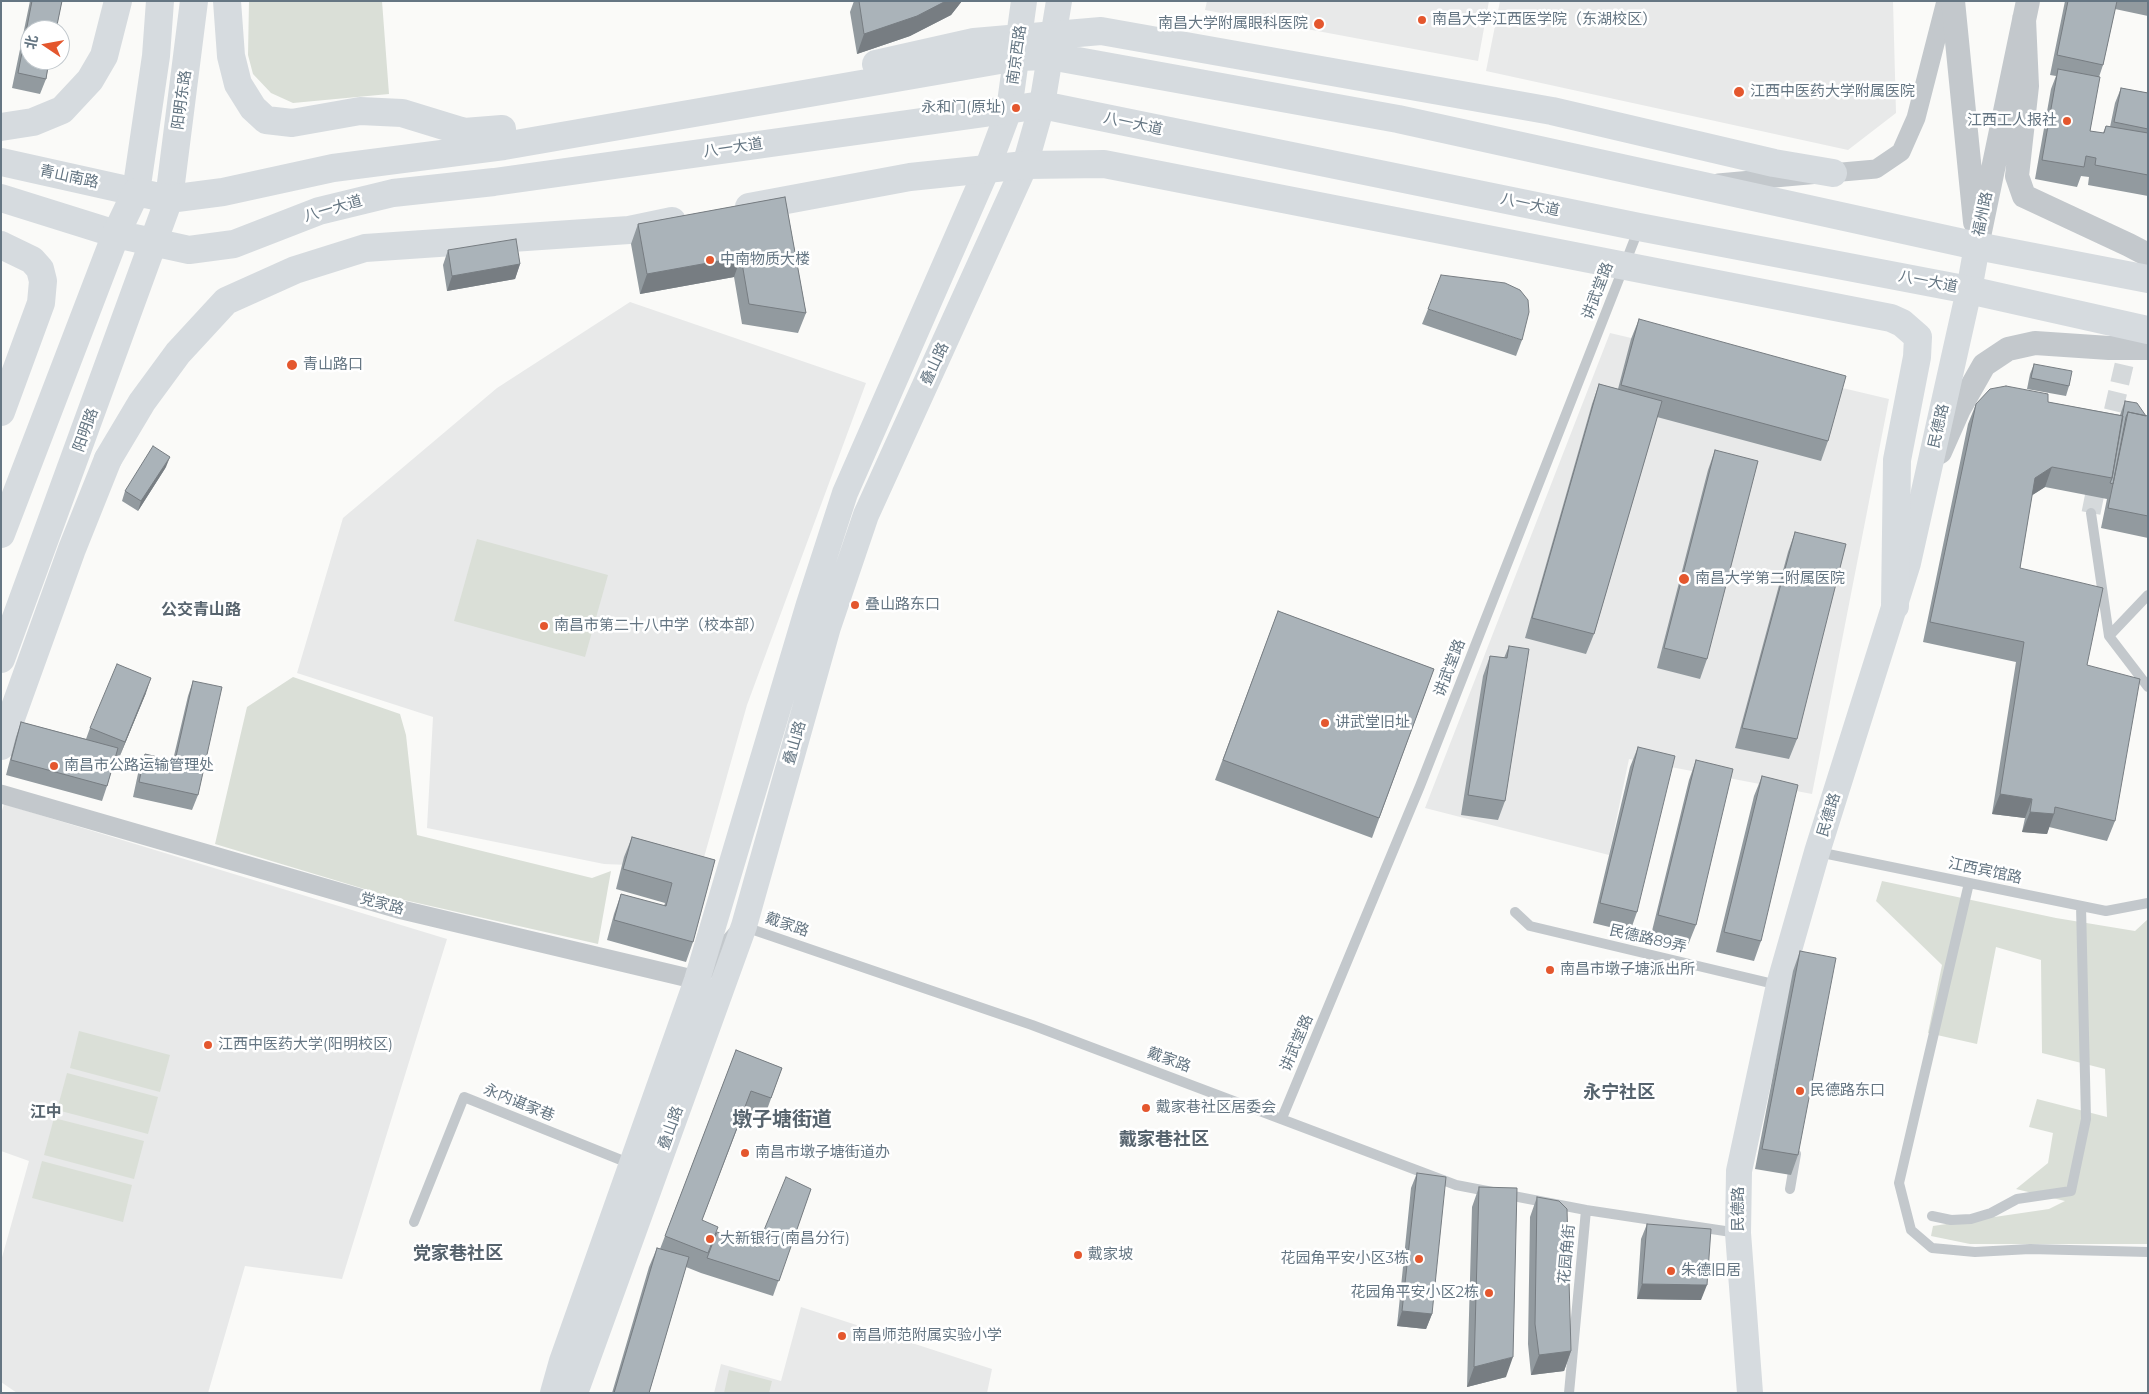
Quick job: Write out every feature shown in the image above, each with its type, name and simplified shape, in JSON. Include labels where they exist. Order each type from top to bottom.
[{"type":"main road","points":[[1,127],[33,122],[62,110],[90,80],[104,56],[118,1]]},
{"type":"main road","points":[[1,534],[116,234],[136,192],[156,56],[160,1]]},
{"type":"main road","name":"阳明东路","points":[[169,199],[194,1]]},
{"type":"main road","points":[[227,1],[231,56],[238,84],[253,108],[266,120],[292,122],[360,111],[402,113],[464,132],[534,127],[682,107],[974,42],[1018,48]]},
{"type":"main road","name":"南京西路","points":[[1009,110],[1024,1]]},
{"type":"main road","points":[[1042,105],[1059,1]]},
{"type":"main road","points":[[136,192],[169,199],[223,192],[334,168],[504,146],[1018,48],[1052,45],[1101,31],[1552,111],[1774,163],[1833,173]]},
{"type":"main road","points":[[1052,45],[1977,246],[2148,279]]},
{"type":"main road","name":"八一大道","points":[[116,234],[189,250],[234,244],[319,212],[393,193],[494,182],[1042,105],[1639,227],[1969,290],[2148,330]]},
{"type":"main road","name":"叠山路","points":[[575,1393],[744,926],[828,627],[866,515],[1025,165],[1042,105]]},
{"type":"main road","name":"叠山路","points":[[553,1393],[562,1360],[697,980],[809,604],[845,492],[987,169],[1009,110]]},
{"type":"main road","name":"青山南路","points":[[1,162],[136,192]]},
{"type":"main road","points":[[726,212],[910,177],[1025,165],[1104,164],[1891,318],[1902,323],[1918,337],[1917,357],[1897,460],[1895,606]]},
{"type":"main road","points":[[1,198],[116,234]]},
{"type":"main road","name":"阳明路","points":[[1,660],[169,199]]},
{"type":"main road","points":[[1,746],[72,549],[108,459],[142,402],[178,353],[226,302],[295,270],[365,248],[629,230],[697,217]]},
{"type":"main road","points":[[1,245],[32,260],[40,269],[43,281],[41,303],[1,412]]},
{"type":"main road","name":"民德路","points":[[1750,1393],[1738,1233],[1739,1171],[1779,985],[1793,952],[1817,852],[1908,563],[1969,290],[1977,246]]},
{"type":"street","points":[[1695,185],[1876,169],[1901,152],[1916,118],[1946,1]]},
{"type":"street","name":"福州路","points":[[1953,1],[1977,246]]},
{"type":"street","points":[[2026,10],[2027,86],[2017,176],[2024,196],[2148,255]]},
{"type":"street","name":"福州路","points":[[1977,246],[2026,10]]},
{"type":"street","points":[[1925,488],[1959,409],[1984,365],[2008,349],[2034,343],[2109,348],[2148,348]]},
{"type":"street","name":"党家路","points":[[1,794],[398,909],[697,980]]},
{"type":"street","points":[[697,980],[744,926]]},
{"type":"lane","name":"讲武堂路","points":[[1282,1118],[1420,786],[1639,227]]},
{"type":"lane","points":[[2091,513],[2109,636],[2148,687]]},
{"type":"lane","points":[[2109,636],[2148,595]]},
{"type":"lane","name":"江西宾馆路","points":[[1817,852],[2106,911],[2148,903]]},
{"type":"lane","points":[[1969,883],[1899,1183],[1911,1230],[1932,1248],[1975,1252],[2030,1249],[2148,1252]]},
{"type":"lane","points":[[1932,1216],[1951,1220],[1971,1219],[1991,1213],[2016,1200],[2071,1191],[2086,1119],[2081,906]]},
{"type":"lane","name":"民德路89弄","points":[[1515,912],[1530,926],[1779,985]]},
{"type":"lane","name":"戴家路","points":[[744,926],[1032,1025],[1456,1185],[1586,1210]]},
{"type":"lane","name":"永内谌家巷","points":[[414,1222],[464,1097],[632,1165]]},
{"type":"lane","points":[[1790,1189],[1799,1141]]},
{"type":"lane","name":"花园角街","points":[[1569,1393],[1586,1210],[1738,1233]]},
{"type":"shaded area","points":[[249,1],[382,1],[389,94],[293,103],[271,93],[253,74],[248,55]]},
{"type":"shaded area","name":"南昌大学江西医学院（东湖校区）","points":[[1207,1],[1489,1],[1478,61],[1205,10]]},
{"type":"shaded area","name":"江西中医药大学附属医院","points":[[1500,1],[1893,1],[1896,113],[1848,150],[1486,71]]},
{"type":"shaded area","name":"南昌市第二十八中学（校本部）","points":[[630,302],[866,383],[747,705],[701,868],[604,864],[427,828],[433,717],[297,673],[343,518],[497,388]]},
{"type":"shaded area","name":"南昌大学第二附属医院","points":[[1610,333],[1889,399],[1812,794],[1629,759],[1609,855],[1425,808]]},
{"type":"shaded area","points":[[477,539],[608,575],[585,657],[454,621]]},
{"type":"shaded area","points":[[293,677],[400,714],[406,735],[417,835],[592,878],[611,871],[598,944],[391,897],[215,844],[247,707]]},
{"type":"shaded area","name":"江西中医药大学(阳明校区)","points":[[4,804],[447,939],[342,1279],[245,1266],[208,1393],[17,1393],[1,1382],[1,1261],[29,1161],[1,1151],[1,814]]},
{"type":"shaded area","points":[[1882,881],[2056,918],[2135,931],[2148,919],[2148,1244],[1970,1244],[1931,1236],[1933,1226],[2049,1209],[2065,1201],[2016,1189],[2048,1163],[2053,1133],[2029,1127],[2037,1099],[2107,1117],[2105,1069],[2042,1053],[2041,960],[1996,947],[1977,1044],[1928,1033],[1942,965],[1876,901]]},
{"type":"shaded area","points":[[79,1031],[170,1055],[160,1092],[70,1068]]},
{"type":"shaded area","points":[[67,1073],[158,1097],[148,1134],[57,1110]]},
{"type":"shaded area","points":[[54,1118],[144,1141],[134,1179],[44,1155]]},
{"type":"shaded area","points":[[42,1161],[132,1185],[123,1222],[32,1198]]},
{"type":"shaded area","name":"南昌师范附属实验小学","points":[[801,1307],[992,1369],[987,1393],[714,1393],[721,1364],[781,1381]]},
{"type":"shaded area","points":[[729,1370],[772,1381],[769,1393],[724,1393]]},
{"type":"building","points":[[32,1],[62,1],[58,20],[28,20]]},
{"type":"building","points":[[859,1],[946,1],[917,16],[864,34]]},
{"type":"building","points":[[2068,1],[2117,1],[2103,65],[2057,55]]},
{"type":"building","points":[[20,63],[20,70],[47,70],[46,79],[18,73]]},
{"type":"building","name":"江西工人报社","points":[[2058,69],[2100,77],[2090,131],[2104,133],[2106,126],[2148,133],[2148,175],[2095,165],[2096,158],[2086,156],[2084,167],[2042,160]]},
{"type":"building","points":[[2121,88],[2148,93],[2148,129],[2114,122]]},
{"type":"building","name":"中南物质大楼","points":[[785,197],[806,313],[749,304],[741,257],[647,274],[638,224]]},
{"type":"building","points":[[516,239],[520,264],[452,276],[448,250]]},
{"type":"building","points":[[1441,275],[1505,283],[1520,290],[1528,300],[1529,312],[1522,340],[1428,309]]},
{"type":"building","points":[[1639,319],[1846,376],[1828,441],[1621,385]]},
{"type":"building","points":[[2034,364],[2072,371],[2069,386],[2031,378]]},
{"type":"building","points":[[1599,384],[1662,401],[1594,634],[1532,618]]},
{"type":"building","points":[[2006,386],[2048,394],[2048,402],[2123,416],[2112,478],[2052,467],[2035,478],[2020,568],[2103,588],[2087,665],[2140,679],[2115,821],[2055,807],[2054,814],[2030,812],[2032,799],[2000,794],[2024,642],[1930,622],[1976,404],[1990,389]]},
{"type":"building","points":[[2125,401],[2137,403],[2146,416],[2128,412],[2113,484],[2110,483]]},
{"type":"building","points":[[2128,412],[2148,416],[2148,516],[2108,508]]},
{"type":"building","points":[[153,446],[170,457],[141,501],[125,491]]},
{"type":"building","points":[[1715,450],[1758,461],[1707,659],[1664,648]]},
{"type":"building","points":[[1795,532],[1846,544],[1797,739],[1742,728]]},
{"type":"building","name":"讲武堂旧址","points":[[1278,611],[1434,669],[1379,818],[1223,760]]},
{"type":"building","points":[[1509,646],[1529,649],[1505,801],[1468,795],[1490,656],[1507,658]]},
{"type":"building","points":[[117,664],[151,678],[125,742],[90,728]]},
{"type":"building","points":[[193,681],[222,687],[198,795],[139,782],[145,754],[175,761]]},
{"type":"building","points":[[21,722],[118,748],[107,786],[11,760]]},
{"type":"building","points":[[1638,747],[1675,756],[1637,912],[1600,903]]},
{"type":"building","points":[[1696,760],[1733,769],[1696,925],[1658,915]]},
{"type":"building","points":[[1762,776],[1798,785],[1761,941],[1724,932]]},
{"type":"building","points":[[632,837],[715,860],[693,942],[614,920],[621,894],[666,906],[672,883],[623,869]]},
{"type":"building","points":[[1800,951],[1836,958],[1798,1155],[1762,1149]]},
{"type":"building","points":[[736,1050],[782,1068],[771,1098],[751,1091],[702,1220],[718,1227],[708,1253],[665,1236]]},
{"type":"building","name":"花园角平安小区3栋","points":[[1417,1173],[1446,1177],[1432,1314],[1402,1311]]},
{"type":"building","points":[[786,1177],[811,1189],[779,1281],[707,1258],[717,1232],[757,1247]]},
{"type":"building","name":"花园角平安小区2栋","points":[[1479,1187],[1517,1188],[1513,1357],[1474,1367]]},
{"type":"building","points":[[1537,1197],[1559,1201],[1567,1209],[1571,1351],[1539,1355],[1535,1324]]},
{"type":"building","name":"朱德旧居","points":[[1647,1224],[1711,1229],[1707,1285],[1642,1284]]},
{"type":"building","points":[[657,1248],[689,1257],[649,1393],[614,1393]]},
{"type":"tunnel","points":[[2107,438],[2128,348]]},
{"type":"tunnel","points":[[2091,513],[2099,473]]},
{"type":"place","name":"南昌大学江西医学院（东湖校区）","points":[[1422,20]]},
{"type":"place","name":"南昌大学附属眼科医院","points":[[1319,24]]},
{"type":"place","name":"江西中医药大学附属医院","points":[[1739,92]]},
{"type":"place","name":"永和门(原址)","points":[[1016,108]]},
{"type":"place","name":"江西工人报社","points":[[2067,121]]},
{"type":"place","name":"中南物质大楼","points":[[710,260]]},
{"type":"place","name":"青山路口","points":[[292,365]]},
{"type":"place","name":"南昌大学第二附属医院","points":[[1684,579]]},
{"type":"place","name":"叠山路东口","points":[[855,605]]},
{"type":"place","name":"南昌市第二十八中学（校本部）","points":[[544,626]]},
{"type":"place","name":"讲武堂旧址","points":[[1325,723]]},
{"type":"place","name":"南昌市公路运输管理处","points":[[54,766]]},
{"type":"place","name":"南昌市墩子塘派出所","points":[[1550,970]]},
{"type":"place","name":"江西中医药大学(阳明校区)","points":[[208,1045]]},
{"type":"place","name":"民德路东口","points":[[1800,1091]]},
{"type":"place","name":"戴家巷社区居委会","points":[[1146,1108]]},
{"type":"place","name":"南昌市墩子塘街道办","points":[[745,1153]]},
{"type":"place","name":"大新银行(南昌分行)","points":[[710,1239]]},
{"type":"place","name":"戴家坡","points":[[1078,1255]]},
{"type":"place","name":"花园角平安小区3栋","points":[[1419,1259]]},
{"type":"place","name":"朱德旧居","points":[[1671,1271]]},
{"type":"place","name":"花园角平安小区2栋","points":[[1489,1293]]},
{"type":"place","name":"南昌师范附属实验小学","points":[[842,1336]]},
{"type":"district","name":"公交青山路","points":[[201,610]]},
{"type":"district","name":"永宁社区","points":[[1619,1093]]},
{"type":"district","name":"江中","points":[[46,1112]]},
{"type":"district","name":"墩子塘街道","points":[[782,1120]]},
{"type":"district","name":"戴家巷社区","points":[[1164,1140]]},
{"type":"district","name":"党家巷社区","points":[[458,1254]]}]
